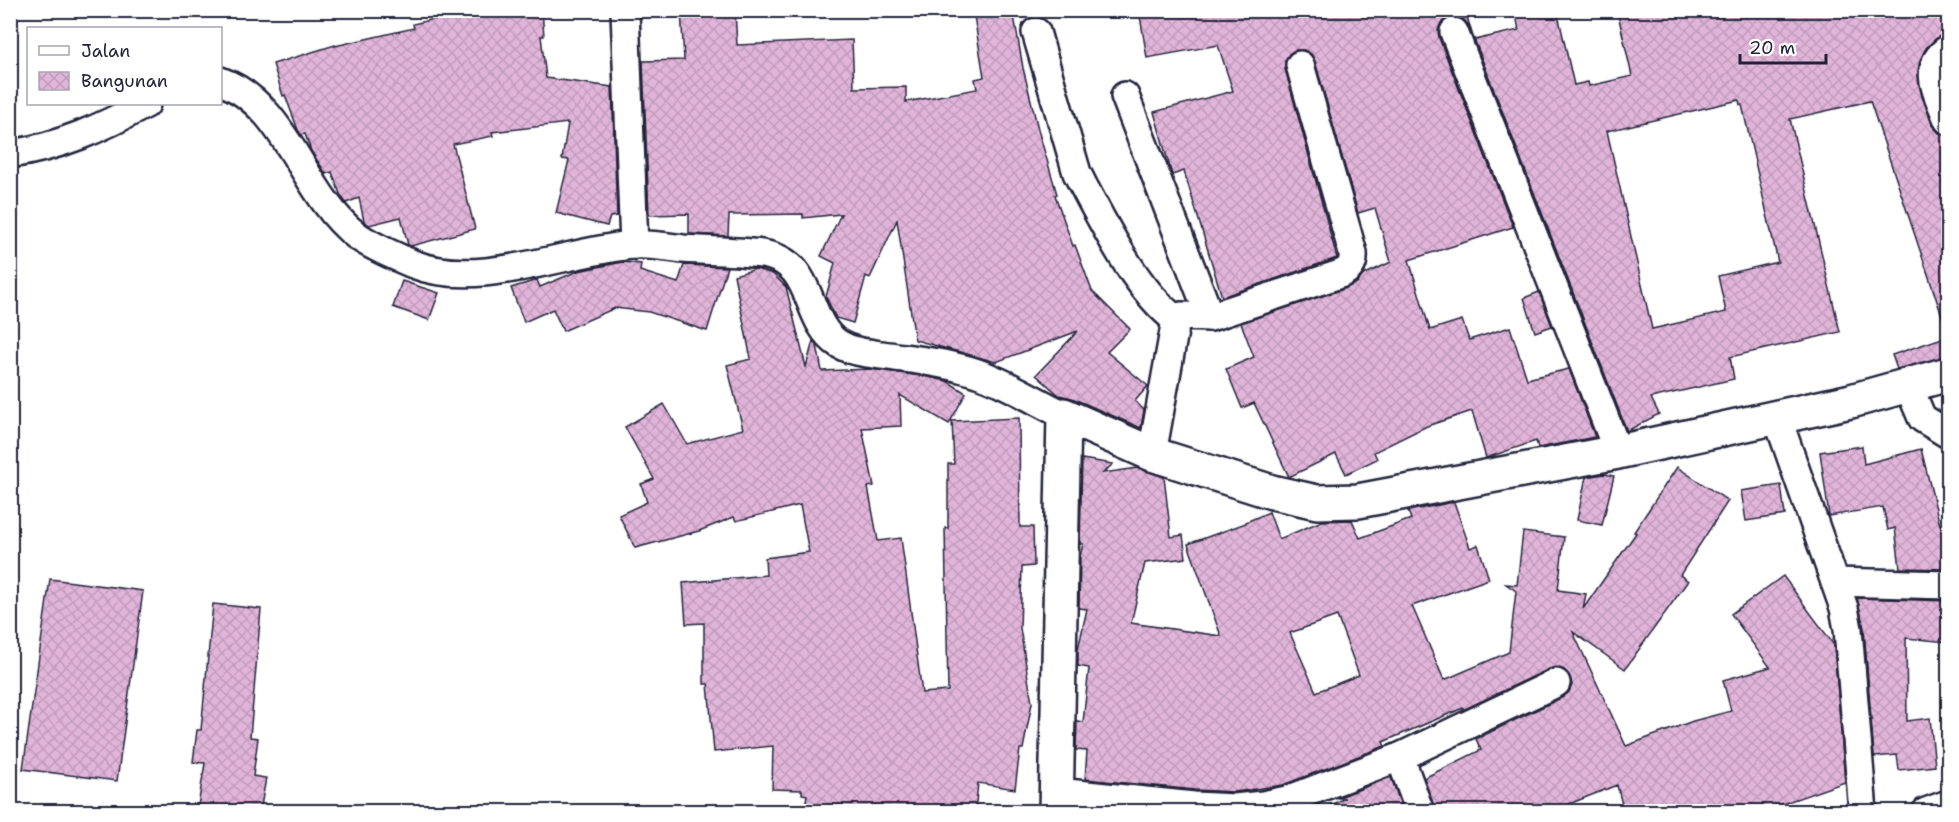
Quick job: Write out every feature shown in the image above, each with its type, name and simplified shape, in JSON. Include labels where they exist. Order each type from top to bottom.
[{"type":"street","points":[[625,11],[634,245]]},
{"type":"street","points":[[1036,32],[1077,173],[1142,286],[1160,308],[1176,320]]},
{"type":"street","points":[[1454,32],[1618,452]]},
{"type":"street","points":[[1948,49],[1936,60],[1932,69],[1934,82],[1948,120]]},
{"type":"street","points":[[1152,454],[1176,320],[1181,316],[1210,317],[1340,274],[1353,263],[1353,253],[1300,65]]},
{"type":"street","points":[[222,82],[236,87],[267,112],[306,173],[336,214],[356,235],[417,265],[449,272],[490,272],[634,245],[774,257],[801,277],[816,314],[826,332],[837,342],[860,352],[961,368],[1002,384],[1064,415],[1152,454],[1272,492],[1317,502],[1358,501],[1618,452],[1851,401],[1948,374]]},
{"type":"street","points":[[1125,96],[1210,317]]},
{"type":"street","points":[[10,154],[54,146],[144,105]]},
{"type":"street","points":[[1908,385],[1922,418],[1948,434]]},
{"type":"street","points":[[1064,415],[1056,802],[1235,808],[1287,800],[1400,757],[1556,683]]},
{"type":"street","points":[[1777,417],[1835,582],[1848,629],[1863,812]]},
{"type":"street","points":[[1835,582],[1948,585]]},
{"type":"street","points":[[1400,757],[1420,812]]},
{"type":"street","points":[[1926,812],[1948,804]]},
{"type":"building","points":[[503,10],[542,10],[544,36],[541,36],[546,78],[612,87],[617,216],[610,217],[607,226],[556,213],[569,160],[562,159],[568,123],[492,132],[493,136],[453,144],[475,229],[408,245],[401,217],[369,225],[364,221],[359,198],[346,203],[332,172],[326,174],[311,151],[305,134],[301,135],[298,130],[285,95],[283,96],[273,64],[335,45],[414,28],[413,24],[468,11],[469,14]]},
{"type":"building","points":[[681,10],[735,10],[737,45],[852,40],[854,88],[906,87],[906,102],[977,89],[975,79],[984,77],[973,10],[1013,10],[1023,68],[1039,133],[1057,194],[1055,195],[1073,246],[1075,245],[1092,291],[1130,329],[1107,352],[1148,386],[1135,401],[1144,410],[1141,428],[1072,398],[1059,395],[1036,375],[1078,331],[996,362],[915,340],[897,220],[870,278],[866,276],[853,323],[836,318],[826,297],[835,263],[821,256],[841,214],[803,218],[803,214],[729,215],[728,236],[689,234],[689,214],[649,215],[643,61],[684,60]]},
{"type":"building","points":[[1139,10],[1465,10],[1472,35],[1463,19],[1449,17],[1441,23],[1438,30],[1439,38],[1513,227],[1409,260],[1430,330],[1462,320],[1469,340],[1510,327],[1527,379],[1569,369],[1595,437],[1538,448],[1536,441],[1486,458],[1472,411],[1427,426],[1374,452],[1377,459],[1346,474],[1336,454],[1289,477],[1254,403],[1242,408],[1226,369],[1254,357],[1241,323],[1346,288],[1357,283],[1363,275],[1391,262],[1375,208],[1358,213],[1315,61],[1311,54],[1304,50],[1295,50],[1285,61],[1285,69],[1337,258],[1222,297],[1184,171],[1172,175],[1154,112],[1233,91],[1218,45],[1147,58]]},
{"type":"building","points":[[1515,10],[1557,10],[1574,85],[1588,82],[1589,86],[1632,76],[1617,10],[1948,10],[1948,34],[1938,37],[1926,48],[1920,61],[1918,74],[1922,96],[1933,126],[1939,133],[1948,135],[1948,321],[1944,322],[1870,101],[1790,119],[1840,332],[1730,357],[1734,379],[1651,398],[1659,414],[1627,431],[1474,40],[1519,30]],"holes":[[[1739,100],[1742,105],[1778,262],[1718,276],[1726,312],[1652,329],[1607,131]]]},
{"type":"building","points":[[623,262],[641,264],[640,271],[678,283],[684,265],[727,267],[707,331],[649,312],[615,308],[563,331],[553,309],[524,322],[511,288],[537,280],[540,287],[578,271]]},
{"type":"building","points":[[756,269],[773,274],[786,287],[806,367],[813,341],[817,345],[822,371],[870,369],[929,377],[947,381],[966,393],[949,424],[900,395],[901,426],[862,428],[874,486],[868,487],[878,541],[901,538],[922,693],[948,691],[945,528],[948,528],[948,464],[954,464],[952,421],[1019,418],[1020,527],[1033,527],[1034,566],[1022,567],[1020,628],[1032,703],[1023,749],[1020,749],[1015,789],[978,783],[975,812],[804,812],[807,795],[802,794],[802,790],[772,789],[773,746],[714,752],[708,684],[704,684],[704,623],[686,624],[683,583],[766,575],[765,558],[809,552],[800,505],[736,521],[734,517],[699,531],[635,548],[619,515],[647,502],[641,484],[654,479],[625,427],[664,404],[687,444],[743,429],[727,365],[751,359],[734,275]]},
{"type":"building","points":[[402,281],[439,293],[429,320],[393,307]]},
{"type":"building","points":[[1539,292],[1552,326],[1535,332],[1524,298]]},
{"type":"building","points":[[1948,336],[1948,356],[1897,369],[1892,355]]},
{"type":"building","points":[[1862,446],[1864,464],[1921,449],[1940,525],[1948,524],[1948,569],[1900,568],[1895,528],[1888,530],[1883,507],[1829,516],[1820,452]]},
{"type":"building","points":[[1082,459],[1113,464],[1103,473],[1138,468],[1164,477],[1171,537],[1183,535],[1186,558],[1145,563],[1131,623],[1221,636],[1188,544],[1269,512],[1279,539],[1322,521],[1352,520],[1360,538],[1411,519],[1408,511],[1454,502],[1470,548],[1478,545],[1489,579],[1412,606],[1444,680],[1509,652],[1516,591],[1506,584],[1517,585],[1523,532],[1564,537],[1558,590],[1586,594],[1583,609],[1636,533],[1634,532],[1677,467],[1728,501],[1680,575],[1688,581],[1625,669],[1573,632],[1626,746],[1693,721],[1731,711],[1723,680],[1770,667],[1731,614],[1783,576],[1834,645],[1845,782],[1759,812],[1624,812],[1617,785],[1564,806],[1566,812],[1435,812],[1424,778],[1481,750],[1476,739],[1569,692],[1572,685],[1570,677],[1564,670],[1557,667],[1463,710],[1463,708],[1383,742],[1385,746],[1283,785],[1235,792],[1085,779],[1087,751],[1076,750],[1077,721],[1083,722],[1089,668],[1078,666],[1078,649],[1087,609],[1079,608],[1080,556],[1083,544],[1080,544]],"holes":[[[1337,616],[1359,675],[1316,692],[1290,633]]]},
{"type":"building","points":[[1604,474],[1614,476],[1602,525],[1577,520],[1586,477]]},
{"type":"building","points":[[1781,485],[1785,515],[1746,521],[1741,491]]},
{"type":"building","points":[[50,579],[143,591],[117,781],[23,769]]},
{"type":"building","points":[[1857,598],[1948,601],[1948,642],[1906,638],[1907,721],[1930,718],[1935,766],[1899,770],[1897,755],[1874,757],[1864,628]]},
{"type":"building","points":[[213,604],[261,609],[250,737],[258,738],[253,776],[266,778],[260,812],[197,812],[205,763],[193,762],[197,730],[201,730]]},
{"type":"building","points":[[1391,777],[1402,808],[1394,812],[1316,812],[1345,798],[1337,798]]}]
